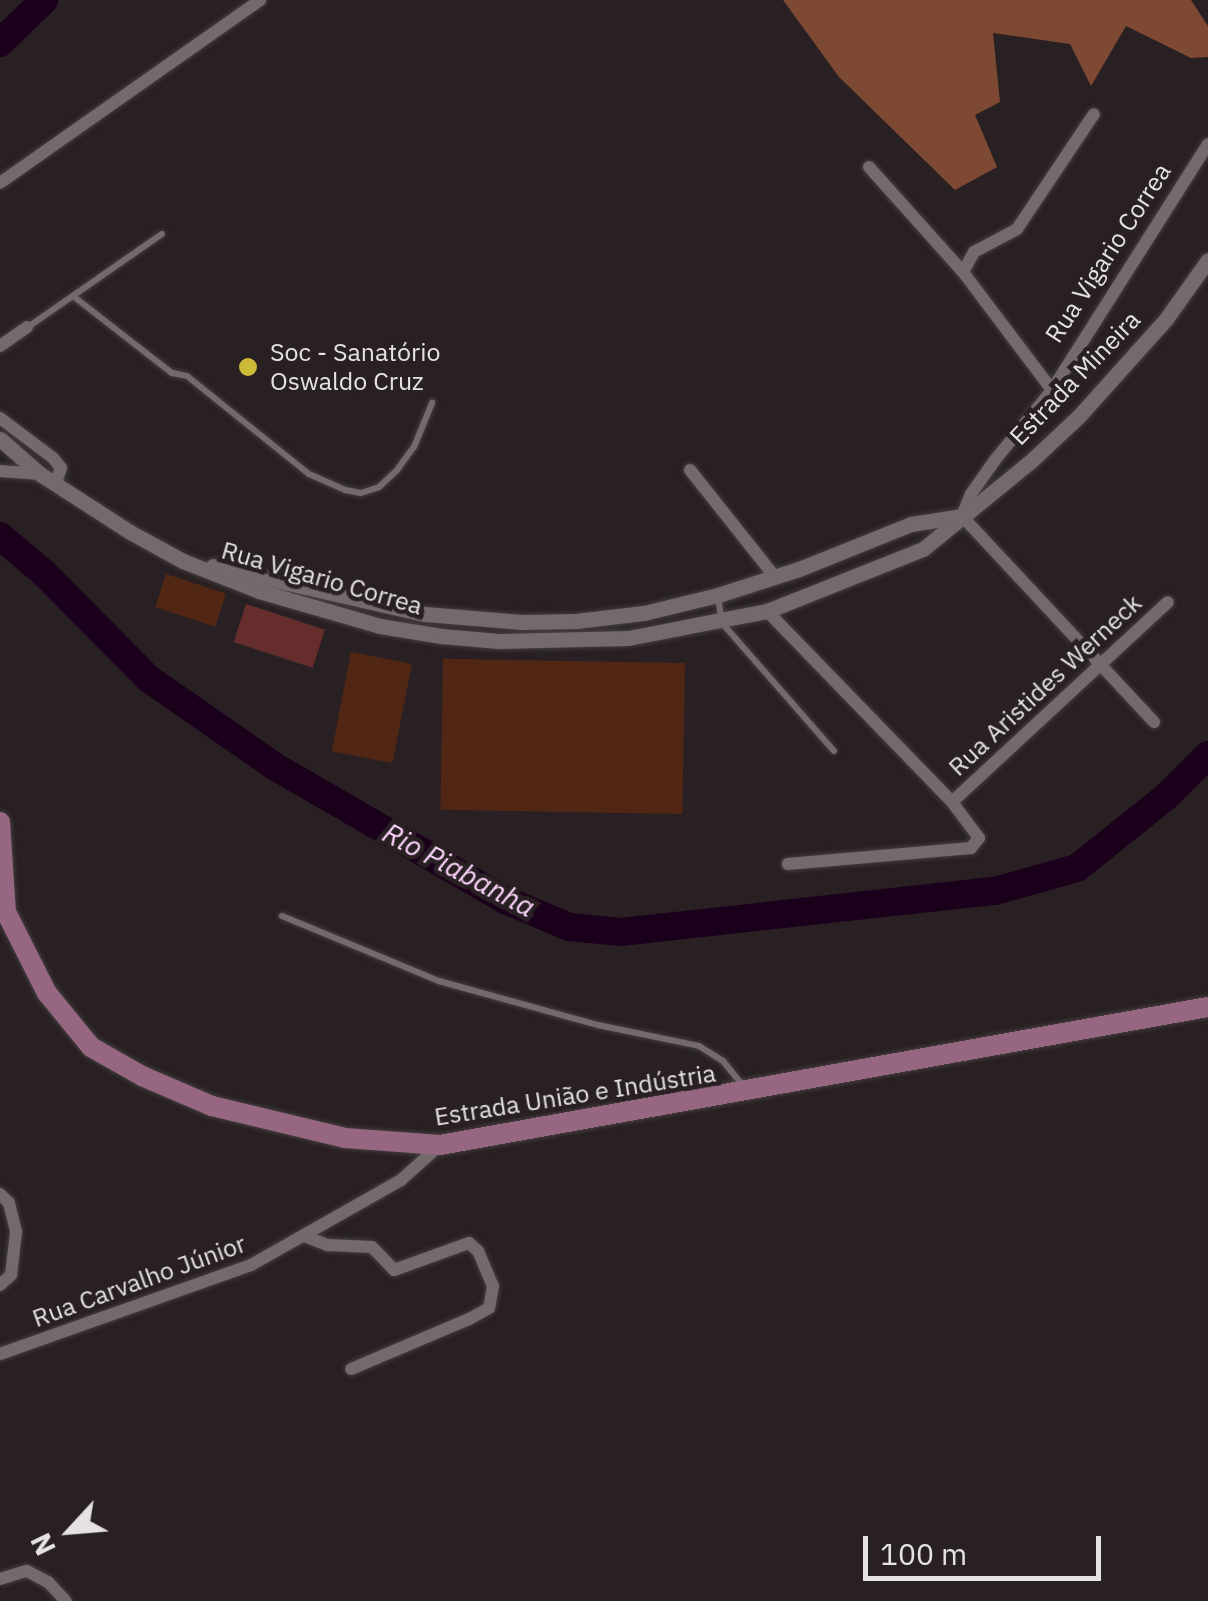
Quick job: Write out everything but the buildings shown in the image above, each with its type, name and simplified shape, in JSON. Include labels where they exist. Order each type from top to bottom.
[{"type":"main road","name":"Estrada União e Indústria","points":[[0,822],[3,914],[47,993],[91,1047],[142,1076],[212,1106],[326,1133],[440,1145],[1208,1008]]},
{"type":"street","points":[[0,183],[260,0]]},
{"type":"street","points":[[963,272],[974,252],[1018,229],[1094,114]]},
{"type":"street","name":"Rua Vigario Correa","points":[[0,439],[55,485],[183,560],[259,591],[416,632],[499,641],[572,640],[628,638],[722,623],[768,611],[923,548],[962,516],[970,494],[994,460],[1052,390],[1208,144]]},
{"type":"street","name":"Rua Vigario Correa","points":[[868,167],[963,272],[1052,390]]},
{"type":"street","name":"Estrada Mineira","points":[[962,516],[1079,416],[1166,319],[1208,260]]},
{"type":"street","points":[[0,346],[27,328]]},
{"type":"street","points":[[0,418],[53,458],[61,468],[55,485]]},
{"type":"street","points":[[690,470],[775,577]]},
{"type":"street","points":[[0,472],[40,474]]},
{"type":"street","points":[[962,516],[1154,722]]},
{"type":"street","name":"Rua Vigario Correa","points":[[183,560],[425,614],[522,622],[576,621],[644,612],[718,595],[911,524],[962,516]]},
{"type":"street","name":"Rua Aristides Werneck","points":[[952,802],[1168,602]]},
{"type":"street","points":[[768,611],[952,802],[979,838],[971,848],[788,864]]},
{"type":"street","points":[[416,632],[425,614]]},
{"type":"street","name":"Rua Carvalho Júnior","points":[[0,1354],[228,1275],[401,1180],[440,1145]]},
{"type":"street","points":[[0,1194],[9,1204],[16,1232],[12,1275],[0,1286]]},
{"type":"street","points":[[304,1236],[328,1245],[372,1247],[394,1270],[469,1243],[478,1251],[492,1286],[489,1308],[479,1314],[351,1369]]},
{"type":"street","points":[[0,1579],[27,1571],[48,1582],[66,1601]]},
{"type":"lane","points":[[27,328],[162,234]]},
{"type":"lane","points":[[73,296],[172,373],[187,376],[309,474],[345,490],[361,492],[380,487],[397,470],[414,447],[432,402]]},
{"type":"lane","points":[[718,595],[722,623],[834,751]]},
{"type":"lane","points":[[282,916],[360,952],[439,981],[598,1026],[699,1046],[723,1061],[748,1092]]},
{"type":"shaded area","points":[[783,0],[1191,0],[1208,26],[1208,57],[1191,58],[1126,26],[1091,86],[1070,44],[993,33],[1000,102],[975,115],[997,167],[955,190],[839,77]]},
{"type":"shaded area","points":[[166,574],[226,593],[215,627],[155,607]]},
{"type":"shaded area","points":[[351,652],[412,664],[393,763],[332,751]]},
{"type":"shaded area","points":[[443,659],[685,663],[682,814],[440,810]]},
{"type":"waterway","points":[[0,43],[44,0]]},
{"type":"waterway","name":"Rio Piabanha","points":[[0,536],[44,573],[149,679],[274,766],[503,899],[569,927],[621,932],[995,891],[1077,868],[1167,796],[1208,755]]},
{"type":"place","name":"Soc - Sanatório Oswaldo Cruz","points":[[248,367]]}]
